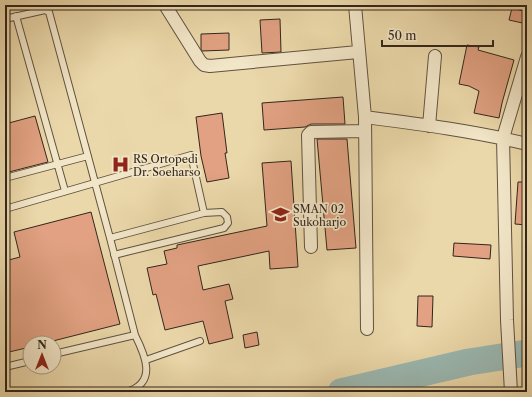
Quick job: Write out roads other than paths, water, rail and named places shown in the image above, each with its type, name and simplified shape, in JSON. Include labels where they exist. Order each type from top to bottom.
[{"type":"street","points":[[166,5],[200,61],[204,65],[210,66],[358,52]]},
{"type":"street","points":[[355,5],[365,131],[367,328]]},
{"type":"street","points":[[430,126],[435,56]]},
{"type":"street","points":[[511,392],[507,320],[503,138],[524,79],[527,57]]},
{"type":"street","points":[[364,116],[503,138],[527,144]]},
{"type":"street","points":[[311,247],[308,135],[311,132],[365,131]]},
{"type":"lane","points":[[5,19],[45,10],[49,12],[135,335],[143,349],[146,360],[147,368],[141,384],[126,392]]},
{"type":"lane","points":[[16,16],[65,191]]},
{"type":"lane","points":[[5,178],[88,156]]},
{"type":"lane","points":[[5,209],[191,156],[204,213]]},
{"type":"lane","points":[[110,238],[204,213],[218,212],[225,214],[228,220],[224,228],[114,255]]},
{"type":"lane","points":[[62,352],[135,335]]},
{"type":"lane","points":[[146,360],[200,341]]},
{"type":"lane","points":[[5,367],[22,362]]},
{"type":"waterway","points":[[341,392],[469,362],[527,353]]},
{"type":"place","name":"RS Ortopedi Dr. Soeharso","points":[[120,165]]},
{"type":"place","name":"SMAN 02 Sukoharjo","points":[[280,215]]}]
